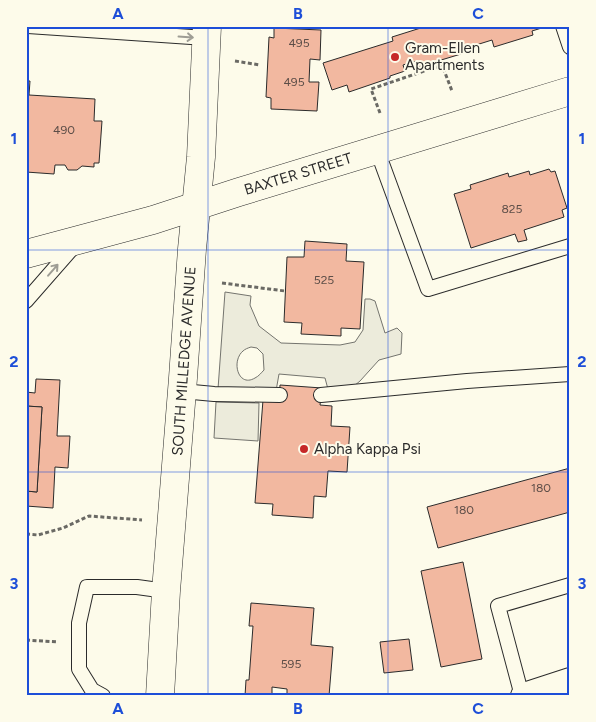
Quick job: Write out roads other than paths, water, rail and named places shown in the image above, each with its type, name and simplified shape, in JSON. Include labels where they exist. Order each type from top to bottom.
[{"type":"main road","name":"SOUTH MILLEDGE AVENUE","points":[[160,696],[166,591],[200,157],[207,32]]},
{"type":"main road","name":"BAXTER STREET","points":[[26,254],[196,206],[570,91]]},
{"type":"street","points":[[523,696],[570,681]]},
{"type":"lane","points":[[28,26],[207,32]]},
{"type":"lane","points":[[563,26],[570,47]]},
{"type":"lane","points":[[376,150],[428,289],[570,246]]},
{"type":"lane","points":[[26,301],[79,240]]},
{"type":"lane","points":[[321,396],[467,381],[570,374]]},
{"type":"lane","points":[[182,391],[214,394],[280,395]]},
{"type":"lane","points":[[523,696],[498,606],[570,585]]},
{"type":"lane","points":[[103,696],[92,690],[79,669],[78,623],[87,587],[137,587],[166,591]]},
{"type":"place","name":"Gram-Ellen Apartments","points":[[395,57]]},
{"type":"place","name":"Alpha Kappa Psi","points":[[304,449]]}]
